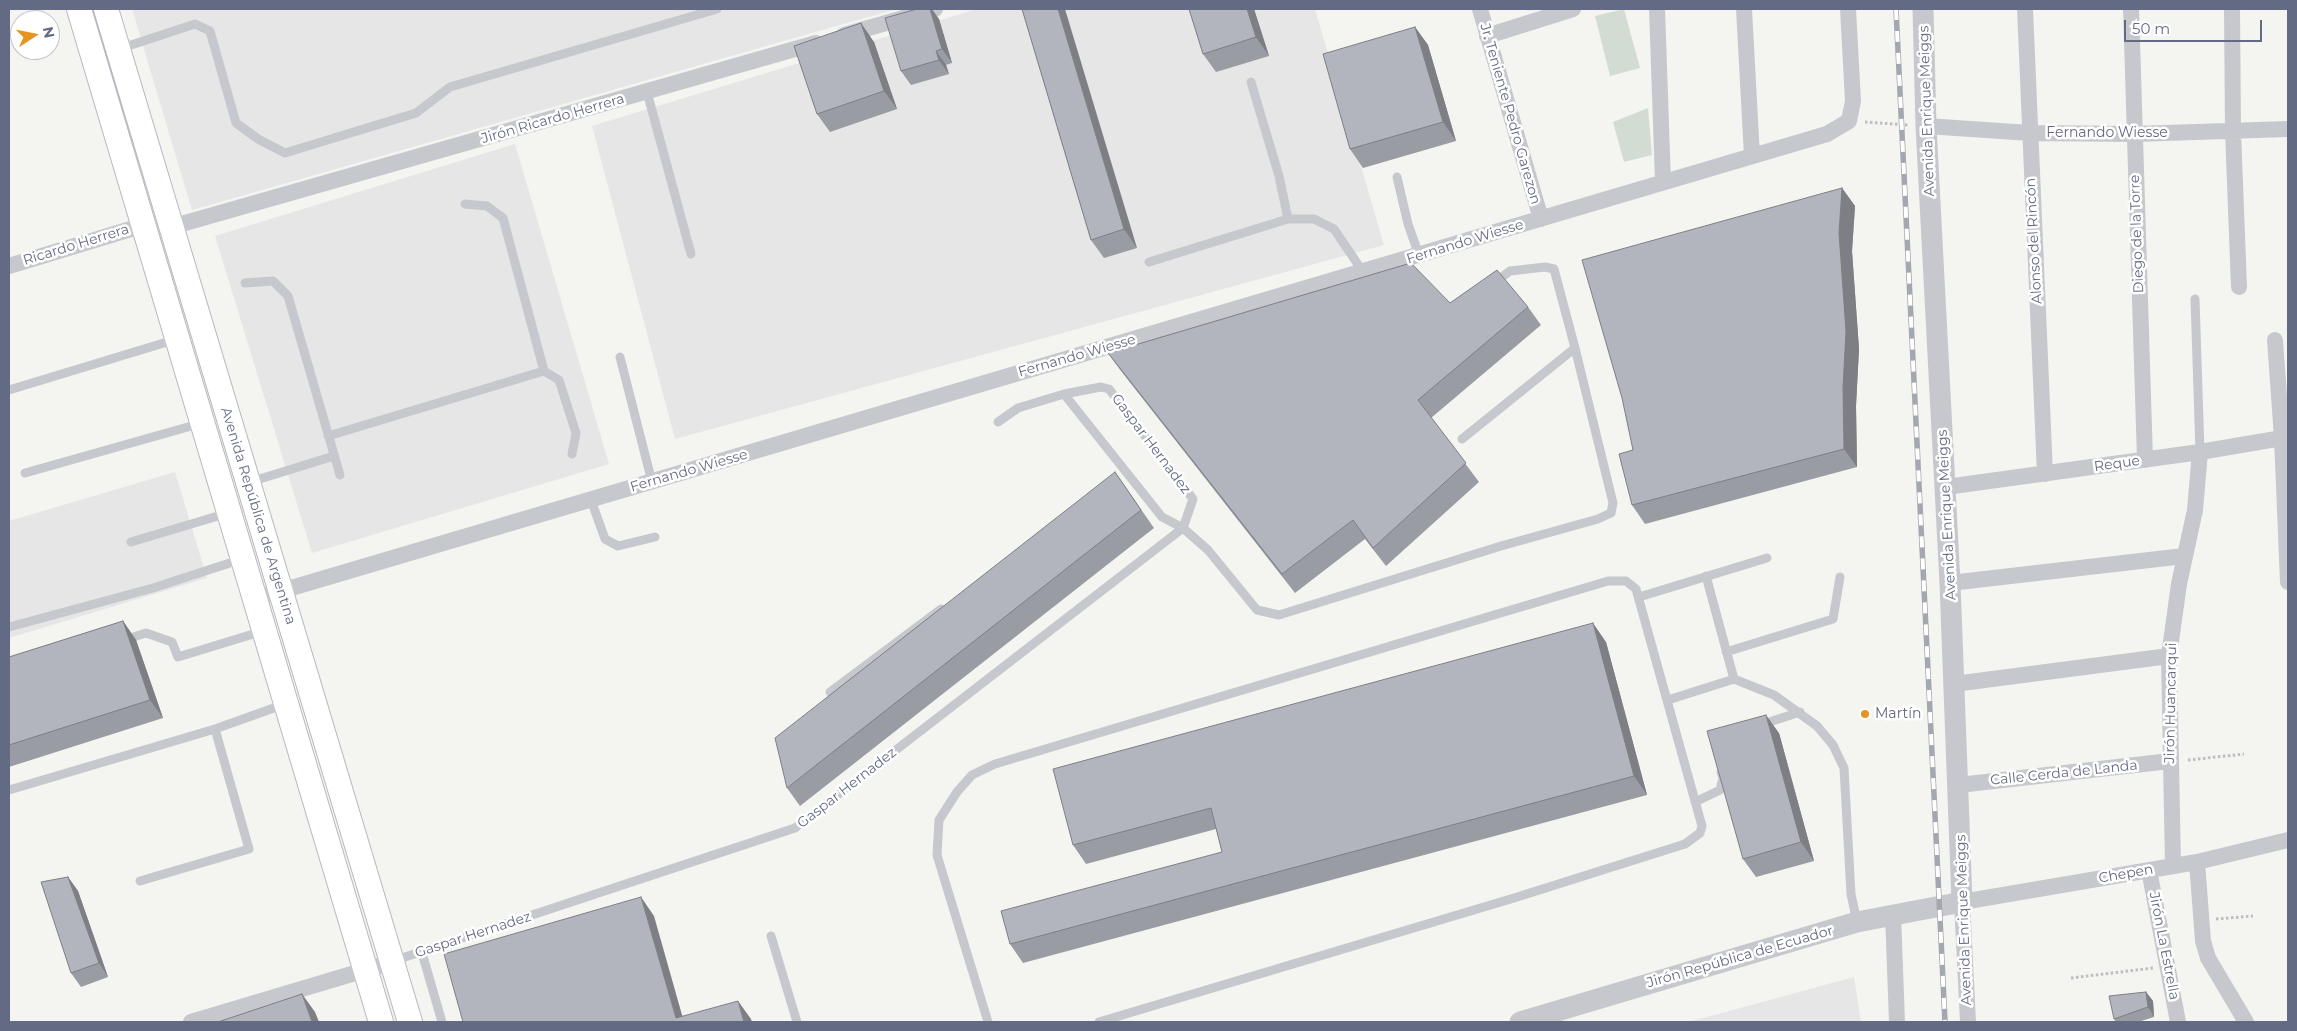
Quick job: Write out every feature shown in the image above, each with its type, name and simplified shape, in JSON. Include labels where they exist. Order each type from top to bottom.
[{"type":"main road","name":"Avenida República de Argentina","points":[[79,9],[381,1022]]},
{"type":"main road","name":"Avenida República de Argentina","points":[[106,9],[410,1022]]},
{"type":"street","name":"Jirón Ricardo Herrera","points":[[172,227],[935,9]]},
{"type":"street","name":"Jr. Teniente Pedro Garezon","points":[[1480,9],[1541,219]]},
{"type":"street","points":[[1487,36],[1573,9]]},
{"type":"street","points":[[1657,9],[1663,182]]},
{"type":"street","points":[[1744,9],[1752,156]]},
{"type":"street","points":[[1848,9],[1853,101],[1849,121]]},
{"type":"street","name":"Avenida Enrique Meiggs","points":[[1923,9],[1926,126],[1946,487],[1968,1022]]},
{"type":"street","name":"Alonso del Rincón","points":[[2025,9],[2045,474]]},
{"type":"street","name":"Diego de la Torre","points":[[2131,9],[2145,460]]},
{"type":"street","points":[[2232,9],[2233,131],[2239,287]]},
{"type":"street","name":"Fernando Wiesse","points":[[254,599],[1827,134],[1849,121]]},
{"type":"street","name":"Fernando Wiesse","points":[[1926,126],[2030,133],[2134,134],[2288,129]]},
{"type":"street","name":"Ricardo Herrera","points":[[9,266],[144,225]]},
{"type":"street","points":[[2275,340],[2285,437],[2288,582]]},
{"type":"street","name":"Reque","points":[[1946,487],[2200,452],[2285,437]]},
{"type":"street","name":"Jirón Huancarqui","points":[[2173,866],[2169,656],[2184,556],[2195,510],[2200,452]]},
{"type":"street","points":[[1950,583],[2184,556]]},
{"type":"street","points":[[1954,684],[2169,656]]},
{"type":"street","name":"Calle Cerda de Landa","points":[[1959,785],[2170,761]]},
{"type":"street","name":"Chepen","points":[[1962,902],[2197,862],[2288,840]]},
{"type":"street","points":[[2197,862],[2203,941],[2208,958],[2246,1022]]},
{"type":"street","name":"Jirón La Estrella","points":[[2150,870],[2178,1022]]},
{"type":"street","name":"Jirón República de Ecuador","points":[[1520,1022],[1858,922],[1962,902]]},
{"type":"street","points":[[1893,914],[1897,1022]]},
{"type":"street","name":"Gaspar Hernadez","points":[[191,1022],[392,962]]},
{"type":"lane","points":[[118,49],[195,24],[210,31],[236,123],[258,139],[285,153],[416,113],[450,86],[717,9]]},
{"type":"lane","points":[[1251,82],[1279,176],[1288,219]]},
{"type":"lane","points":[[647,92],[691,254]]},
{"type":"lane","points":[[1397,177],[1408,224],[1419,255]]},
{"type":"lane","points":[[465,204],[487,206],[503,218],[544,371],[559,380],[576,433],[572,454]]},
{"type":"lane","points":[[1149,262],[1288,219],[1314,219],[1334,229],[1363,272]]},
{"type":"lane","points":[[998,422],[1018,408],[1064,394],[1162,517],[1183,528],[1208,550],[1257,610],[1279,615],[1501,546],[1598,520],[1611,513],[1613,504],[1554,270],[1545,266],[1510,272],[1488,287]]},
{"type":"lane","points":[[245,283],[273,281],[288,296],[340,475]]},
{"type":"lane","points":[[2195,299],[2200,452]]},
{"type":"lane","points":[[9,390],[178,339]]},
{"type":"lane","points":[[1462,439],[1575,348]]},
{"type":"lane","points":[[620,357],[652,482]]},
{"type":"lane","points":[[328,436],[544,371]]},
{"type":"lane","name":"Gaspar Hernadez","points":[[392,962],[795,828],[1183,528],[1193,499],[1109,389],[1101,387],[1064,394]]},
{"type":"lane","points":[[24,472],[202,423]]},
{"type":"lane","points":[[248,482],[334,456]]},
{"type":"lane","points":[[1118,477],[1125,471]]},
{"type":"lane","points":[[591,500],[605,540],[618,546],[655,537]]},
{"type":"lane","points":[[131,542],[229,513]]},
{"type":"lane","points":[[1639,597],[1767,558]]},
{"type":"lane","points":[[9,627],[153,588],[242,559]]},
{"type":"lane","points":[[1706,576],[1734,679]]},
{"type":"lane","points":[[1726,652],[1833,619],[1840,577]]},
{"type":"lane","points":[[988,1022],[937,855],[939,820],[957,792],[972,775],[995,764],[1608,582],[1626,581],[1636,589],[1702,826],[1700,833],[1685,844],[1504,901],[1099,1022]]},
{"type":"lane","points":[[830,692],[950,602]]},
{"type":"lane","points":[[118,642],[146,633],[172,642],[178,657],[263,631]]},
{"type":"lane","points":[[1668,700],[1734,679],[1774,695],[1818,726],[1833,745],[1844,768],[1851,894],[1858,922]]},
{"type":"lane","points":[[9,790],[214,729],[285,704]]},
{"type":"lane","points":[[1749,729],[1800,712]]},
{"type":"lane","points":[[140,881],[249,849],[214,729]]},
{"type":"lane","points":[[1695,802],[1720,790],[1723,778],[1719,764]]},
{"type":"lane","points":[[771,936],[797,1022]]},
{"type":"lane","points":[[422,953],[442,1022]]},
{"type":"path","points":[[1849,121],[1900,124]]},
{"type":"path","points":[[2170,761],[2244,754]]},
{"type":"path","points":[[2201,920],[2253,916]]},
{"type":"path","points":[[2071,978],[2168,966]]},
{"type":"shaded area","points":[[132,9],[896,9],[192,210]]},
{"type":"shaded area","points":[[977,9],[1315,9],[1384,245],[675,439],[592,126]]},
{"type":"shaded area","points":[[1624,9],[1640,68],[1610,76],[1595,16]]},
{"type":"shaded area","points":[[1648,108],[1652,155],[1624,162],[1613,122]]},
{"type":"shaded area","points":[[515,144],[609,464],[312,553],[215,236]]},
{"type":"shaded area","points":[[175,472],[207,578],[9,638],[9,521]]},
{"type":"shaded area","points":[[1854,977],[1861,1022],[1689,1022]]},
{"type":"building","points":[[917,9],[930,9],[942,49],[936,51],[939,60],[901,71],[885,18]]},
{"type":"building","points":[[1022,9],[1058,9],[1124,229],[1091,240]]},
{"type":"building","points":[[1189,9],[1247,9],[1256,37],[1203,54]]},
{"type":"building","points":[[861,23],[884,91],[817,114],[794,46]]},
{"type":"building","points":[[1415,27],[1443,122],[1350,149],[1323,54]]},
{"type":"building","points":[[1842,188],[1839,233],[1846,331],[1843,388],[1844,449],[1632,505],[1619,454],[1633,450],[1622,398],[1582,260]]},
{"type":"building","points":[[1411,263],[1450,303],[1497,270],[1528,307],[1418,400],[1466,463],[1373,548],[1353,520],[1282,574],[1108,353]]},
{"type":"building","points":[[1115,472],[1141,510],[787,788],[775,738]]},
{"type":"building","points":[[123,621],[150,700],[9,745],[9,657]]},
{"type":"building","points":[[1593,623],[1634,776],[1010,944],[1001,911],[1222,852],[1211,808],[1073,845],[1053,769]]},
{"type":"building","points":[[1766,715],[1801,842],[1743,859],[1707,731]]},
{"type":"building","points":[[68,877],[99,963],[71,973],[41,882]]},
{"type":"building","points":[[641,897],[676,1018],[738,1001],[744,1022],[463,1022],[444,954]]},
{"type":"building","points":[[2146,992],[2148,1007],[2114,1019],[2109,996]]},
{"type":"building","points":[[302,994],[312,1022],[218,1022]]},
{"type":"railway","points":[[1896,9],[1945,1022]]},
{"type":"place","name":"Martín","points":[[1865,714]]}]
